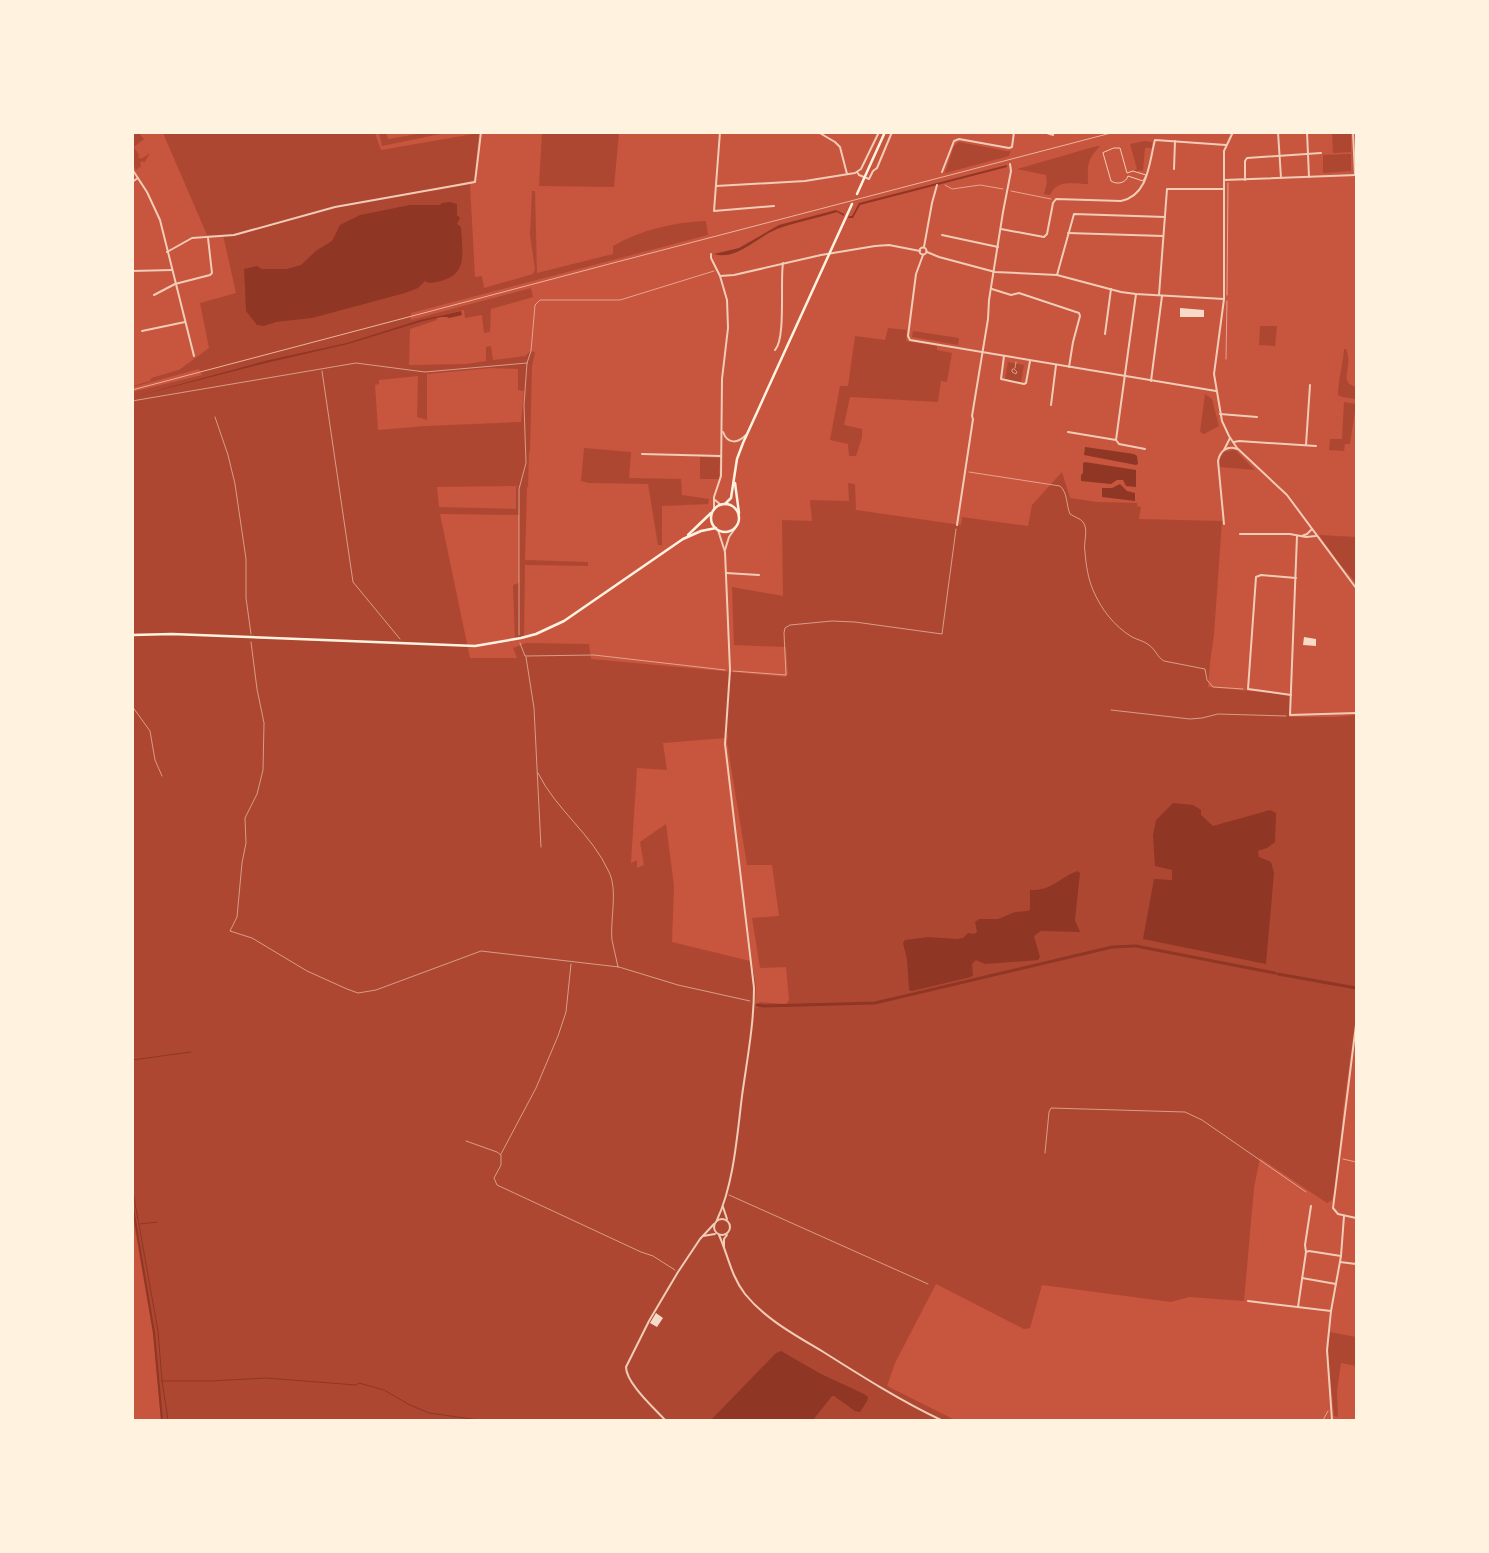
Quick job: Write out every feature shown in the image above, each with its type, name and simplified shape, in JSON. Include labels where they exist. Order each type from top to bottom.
[{"type":"main road","points":[[857,194],[885,132]]},
{"type":"main road","points":[[132,635],[172,634],[475,646],[519,639],[536,634],[564,621],[683,539],[714,510],[731,498],[737,459],[747,434],[852,204]]},
{"type":"main road","points":[[683,539],[700,531],[717,529],[729,531],[736,527],[739,516],[734,477]]},
{"type":"main road","points":[[723,504],[732,506],[739,516]]},
{"type":"main road","points":[[714,510],[711,518],[717,529]]},
{"type":"street","points":[[167,252],[188,239],[234,235],[335,207],[475,182],[481,132]]},
{"type":"street","points":[[720,132],[714,211],[774,206]]},
{"type":"street","points":[[818,132],[839,146],[847,174]]},
{"type":"street","points":[[716,186],[805,181],[857,172],[862,167],[879,132]]},
{"type":"street","points":[[857,172],[868,179],[877,168],[892,132]]},
{"type":"street","points":[[942,172],[951,146],[958,139],[1011,148],[1014,132]]},
{"type":"street","points":[[1044,132],[1054,135],[1054,132]]},
{"type":"street","points":[[1230,447],[1230,438],[1220,414],[1214,370],[1224,299],[1224,151],[1233,132]]},
{"type":"street","points":[[1278,132],[1281,178]]},
{"type":"street","points":[[1307,132],[1309,177]]},
{"type":"street","points":[[1224,180],[1356,175],[1353,132]]},
{"type":"street","points":[[1001,228],[1045,237],[1055,200],[1122,201],[1136,194],[1143,185],[1147,175],[1154,140],[1226,145]]},
{"type":"street","points":[[1174,169],[1175,141]]},
{"type":"street","points":[[1114,148],[1120,148],[1127,173],[1133,171],[1146,175],[1143,181],[1128,176],[1122,183],[1113,183],[1110,179],[1103,153],[1114,148]]},
{"type":"street","points":[[1245,180],[1245,159],[1321,153]]},
{"type":"street","points":[[957,525],[972,416],[1011,171],[1010,164]]},
{"type":"street","points":[[132,169],[157,210],[194,356]]},
{"type":"street","points":[[132,182],[138,178]]},
{"type":"street","points":[[920,251],[924,247],[932,203],[938,185]]},
{"type":"street","points":[[1151,381],[1161,295],[1168,189],[1224,189]]},
{"type":"street","points":[[1057,275],[1072,215],[1165,217]]},
{"type":"street","points":[[1068,233],[1164,236]]},
{"type":"street","points":[[942,235],[998,246]]},
{"type":"street","points":[[154,295],[175,284],[212,273],[208,237]]},
{"type":"street","points":[[720,276],[734,275],[833,252],[889,245],[920,251],[923,255]]},
{"type":"street","points":[[924,247],[927,252],[939,257],[995,272],[1057,275],[1136,294],[1224,299]]},
{"type":"street","points":[[927,252],[923,255],[916,274],[908,338],[911,340],[1216,391]]},
{"type":"street","points":[[711,254],[727,300],[728,314],[722,379],[721,476],[715,492],[714,510]]},
{"type":"street","points":[[775,350],[778,346],[780,334],[783,263]]},
{"type":"street","points":[[132,271],[172,270]]},
{"type":"street","points":[[992,289],[1011,295],[1019,294],[1080,314],[1069,367]]},
{"type":"street","points":[[1105,334],[1111,289]]},
{"type":"street","points":[[1116,440],[1136,294]]},
{"type":"street","points":[[142,332],[185,322]]},
{"type":"street","points":[[1004,356],[1001,379],[1024,384],[1026,383],[1030,361]]},
{"type":"street","points":[[1051,406],[1056,365]]},
{"type":"street","points":[[1306,445],[1310,385]]},
{"type":"street","points":[[1220,414],[1256,417]]},
{"type":"street","points":[[722,428],[725,437],[733,442],[739,441],[747,434]]},
{"type":"street","points":[[1068,432],[1116,440],[1119,444],[1145,449]]},
{"type":"street","points":[[1231,442],[1287,495],[1356,588]]},
{"type":"street","points":[[1224,524],[1218,464],[1220,456],[1231,442],[1316,446]]},
{"type":"street","points":[[1224,450],[1230,447],[1239,450]]},
{"type":"street","points":[[642,454],[721,456]]},
{"type":"street","points":[[714,499],[723,504]]},
{"type":"street","points":[[724,552],[736,527]]},
{"type":"street","points":[[665,1420],[631,1382],[626,1369],[649,1321],[678,1272],[703,1236],[717,1220],[723,1206],[736,1145],[754,1003],[752,960],[725,744],[730,670],[724,552],[717,529]]},
{"type":"street","points":[[1302,536],[1312,529]]},
{"type":"street","points":[[1240,534],[1316,536]]},
{"type":"street","points":[[1297,536],[1290,716],[1356,712]]},
{"type":"street","points":[[725,572],[759,575]]},
{"type":"street","points":[[1291,695],[1248,689],[1256,577],[1261,575],[1296,578]]},
{"type":"street","points":[[1356,1025],[1333,1205],[1334,1210],[1344,1216],[1356,1218]]},
{"type":"street","points":[[723,1206],[730,1228],[724,1239],[724,1252]]},
{"type":"street","points":[[1298,1307],[1311,1206]]},
{"type":"street","points":[[1332,1420],[1327,1350],[1331,1310],[1341,1256],[1344,1216]]},
{"type":"street","points":[[717,1220],[723,1219],[728,1221]]},
{"type":"street","points":[[714,1224],[714,1230],[718,1234],[732,1273],[742,1290],[765,1314],[797,1336],[904,1401],[941,1420]]},
{"type":"street","points":[[703,1236],[710,1234],[724,1235],[728,1233]]},
{"type":"street","points":[[1306,1252],[1341,1256]]},
{"type":"street","points":[[1340,1262],[1356,1264]]},
{"type":"street","points":[[1302,1278],[1336,1284]]},
{"type":"street","points":[[1248,1301],[1331,1310]]},
{"type":"path","points":[[1226,359],[1229,252],[1228,181]]},
{"type":"path","points":[[945,185],[952,189],[980,185],[1051,198]]},
{"type":"path","points":[[540,847],[534,708],[525,656],[519,639],[520,489],[526,463],[524,405],[527,363],[531,351],[535,305],[540,300],[620,300],[717,270]]},
{"type":"path","points":[[1015,370],[1016,362]]},
{"type":"path","points":[[132,401],[356,363],[425,372],[527,363]]},
{"type":"path","points":[[322,370],[353,582],[403,643]]},
{"type":"path","points":[[216,417],[235,484],[246,560],[246,598],[264,723],[263,770],[257,794],[245,818],[246,843],[242,863],[237,917],[230,931],[251,937],[308,971],[347,989],[361,993],[376,990],[480,952],[619,968],[678,985],[754,1003]]},
{"type":"path","points":[[965,471],[1060,486],[1064,489],[1070,514],[1080,519],[1086,529],[1085,552],[1093,591],[1113,623],[1134,638],[1145,641],[1153,648],[1158,658],[1164,661],[1205,669],[1207,680],[1214,687],[1248,689]]},
{"type":"path","points":[[525,656],[594,656],[786,675],[784,633],[785,628],[790,625],[832,621],[854,622],[942,634],[957,525]]},
{"type":"path","points":[[132,706],[150,732],[156,760],[162,776]]},
{"type":"path","points":[[1112,710],[1190,719],[1218,714],[1290,716]]},
{"type":"path","points":[[538,773],[545,788],[567,816],[580,828],[609,872],[612,884],[612,940],[619,968]]},
{"type":"path","points":[[571,963],[566,1012],[558,1036],[536,1088],[501,1156],[501,1165],[494,1178],[496,1184],[653,1256],[678,1272]]},
{"type":"path","points":[[1045,1153],[1048,1112],[1051,1108],[1185,1112],[1202,1120],[1306,1192]]},
{"type":"path","points":[[466,1141],[497,1152],[501,1156]]},
{"type":"path","points":[[1339,1158],[1356,1162]]},
{"type":"path","points":[[726,1194],[928,1284]]},
{"type":"shaded area","points":[[139,133],[144,139],[134,147],[139,155],[138,157],[141,159],[150,153],[144,163],[143,161],[140,163],[141,166],[136,170],[133,164],[133,134]]},
{"type":"shaded area","points":[[163,133],[375,133],[381,150],[479,133],[474,180],[428,192],[470,184],[475,277],[482,276],[484,288],[533,274],[535,269],[530,235],[532,191],[535,191],[537,273],[613,254],[613,246],[646,231],[682,223],[706,221],[708,235],[411,313],[411,320],[531,288],[533,297],[491,309],[490,332],[484,333],[482,315],[465,318],[464,310],[436,316],[437,320],[410,329],[409,365],[467,364],[486,361],[486,347],[491,346],[493,360],[525,356],[531,351],[535,352],[532,366],[525,560],[588,562],[588,566],[525,565],[524,637],[515,640],[513,585],[519,583],[519,515],[440,514],[470,658],[517,658],[513,648],[526,643],[589,644],[591,659],[786,677],[788,674],[786,647],[734,645],[732,587],[783,596],[782,520],[812,521],[810,500],[849,501],[848,483],[855,484],[856,510],[961,525],[962,517],[1028,526],[1032,505],[1062,472],[1070,498],[1097,502],[1137,503],[1137,506],[1141,507],[1139,519],[1222,521],[1214,634],[1208,687],[1291,695],[1289,717],[1356,715],[1356,1015],[1343,1112],[1337,1180],[1332,1200],[1327,1203],[1260,1158],[1254,1188],[1244,1301],[1189,1297],[1171,1302],[1042,1285],[1030,1328],[1024,1329],[936,1284],[895,1363],[887,1386],[955,1420],[161,1420],[153,1333],[132,1213],[132,392],[202,375],[199,369],[133,387],[150,381],[151,378],[179,370],[209,348],[200,303],[236,293],[223,235],[207,235]],"holes":[[[492,368],[518,369],[518,390],[524,391],[521,422],[378,430],[375,385],[379,384],[379,380],[418,376],[417,417],[427,420],[427,374]],[[520,486],[516,487],[516,509],[439,507],[437,487]],[[728,732],[727,742],[747,865],[772,865],[779,916],[752,918],[760,968],[786,967],[789,1000],[786,1004],[759,1002],[758,1008],[755,1007],[756,987],[750,961],[672,942],[674,886],[666,824],[640,842],[644,865],[637,868],[637,860],[631,863],[637,768],[667,770],[663,743],[726,738]]]},
{"type":"shaded area","points":[[379,133],[386,133],[388,139],[423,133],[440,134],[382,146]]},
{"type":"shaded area","points":[[542,133],[619,133],[614,187],[539,186]]},
{"type":"shaded area","points":[[1332,133],[1351,133],[1351,152],[1333,153]]},
{"type":"shaded area","points":[[1145,141],[1152,142],[1152,148],[1145,148],[1143,171],[1138,170],[1138,173],[1133,171],[1137,169],[1130,144]]},
{"type":"shaded area","points":[[959,142],[1011,151],[1009,156],[945,173],[954,146]]},
{"type":"shaded area","points":[[1100,146],[1092,156],[1089,164],[1088,184],[1061,184],[1050,195],[1044,194],[1047,183],[1046,175],[1017,169]]},
{"type":"shaded area","points":[[1351,154],[1351,171],[1323,173],[1323,155]]},
{"type":"shaded area","points":[[1007,165],[1007,167],[860,205],[853,218],[848,218],[852,216],[859,203]]},
{"type":"shaded area","points":[[450,202],[457,204],[457,215],[460,218],[457,224],[461,227],[462,249],[460,266],[451,277],[429,283],[425,281],[418,288],[405,293],[312,318],[276,322],[264,326],[257,325],[246,311],[244,269],[257,266],[262,269],[287,269],[301,265],[317,250],[332,241],[340,225],[360,215],[410,205],[440,205]]},
{"type":"shaded area","points":[[836,210],[844,214],[844,216],[837,212],[792,224],[769,233],[738,251],[722,255],[714,254],[739,248],[779,225]]},
{"type":"shaded area","points":[[461,311],[462,315],[420,322],[348,344],[133,397],[269,360],[347,343],[420,320]]},
{"type":"shaded area","points":[[1260,326],[1277,326],[1275,346],[1259,345]]},
{"type":"shaded area","points":[[888,328],[907,330],[906,341],[937,346],[937,350],[952,353],[947,382],[941,381],[938,402],[850,397],[844,425],[862,429],[862,437],[856,456],[849,456],[848,444],[830,440],[840,386],[848,386],[855,336],[885,340]]},
{"type":"shaded area","points":[[913,331],[959,338],[958,345],[912,337]]},
{"type":"shaded area","points":[[1344,349],[1346,349],[1348,355],[1347,381],[1356,387],[1356,399],[1338,395]]},
{"type":"shaded area","points":[[1008,362],[1024,365],[1021,382],[1005,379]]},
{"type":"shaded area","points":[[1205,394],[1212,399],[1219,426],[1204,434],[1200,432]]},
{"type":"shaded area","points":[[1344,402],[1356,404],[1350,444],[1345,444],[1344,451],[1329,450],[1330,439],[1342,439]]},
{"type":"shaded area","points":[[1085,447],[1134,454],[1137,456],[1138,464],[1084,455]]},
{"type":"shaded area","points":[[584,448],[631,452],[629,478],[681,479],[682,495],[709,499],[708,504],[662,506],[662,545],[658,545],[648,484],[589,483],[581,481]]},
{"type":"shaded area","points":[[1235,450],[1255,470],[1220,467],[1220,459],[1224,452]]},
{"type":"shaded area","points":[[700,457],[720,458],[719,479],[700,479]]},
{"type":"shaded area","points":[[1083,463],[1136,470],[1136,487],[1126,486],[1123,480],[1117,480],[1111,484],[1081,481]]},
{"type":"shaded area","points":[[1120,484],[1127,491],[1135,493],[1135,501],[1102,497],[1102,488],[1112,488]]},
{"type":"shaded area","points":[[1319,535],[1356,537],[1356,583],[1340,564]]},
{"type":"shaded area","points":[[1173,803],[1193,805],[1201,810],[1201,815],[1213,826],[1270,810],[1276,813],[1275,842],[1267,848],[1258,851],[1259,857],[1271,862],[1274,873],[1266,964],[1143,939],[1154,879],[1172,880],[1172,870],[1155,866],[1153,835],[1156,820]]},
{"type":"shaded area","points":[[1077,871],[1080,873],[1075,920],[1080,932],[1041,931],[1034,936],[1040,957],[1038,960],[985,964],[976,960],[972,964],[973,975],[971,977],[912,991],[909,990],[907,959],[903,943],[905,940],[928,937],[957,939],[963,938],[968,933],[974,934],[977,932],[975,922],[979,919],[998,919],[1015,912],[1028,911],[1030,909],[1030,890],[1049,887]]},
{"type":"shaded area","points":[[132,1197],[155,1332],[163,1420],[161,1420],[153,1333]]},
{"type":"shaded area","points":[[1330,1332],[1356,1337],[1356,1366],[1341,1363],[1337,1391],[1338,1417],[1334,1416],[1328,1354]]},
{"type":"shaded area","points":[[781,1351],[821,1374],[868,1397],[860,1412],[855,1411],[832,1396],[813,1420],[711,1420],[776,1353]]},
{"type":"building","points":[[1180,308],[1204,310],[1204,317],[1180,317]]},
{"type":"building","points":[[1304,637],[1316,639],[1316,646],[1303,645]]},
{"type":"building","points":[[656,1313],[663,1318],[657,1327],[650,1323]]},
{"type":"waterway","points":[[757,1005],[875,1003],[1112,947],[1134,946]]},
{"type":"waterway","points":[[1136,946],[1275,973]]},
{"type":"waterway","points":[[1278,974],[1356,988]]},
{"type":"waterway","points":[[132,1060],[191,1052]]},
{"type":"waterway","points":[[132,1186],[158,1331],[162,1381],[168,1420]]},
{"type":"waterway","points":[[140,1224],[157,1222]]},
{"type":"waterway","points":[[162,1381],[266,1378],[356,1385],[359,1383],[384,1390],[410,1405],[429,1413],[479,1420]]},
{"type":"railway","points":[[132,390],[1115,132]]}]
